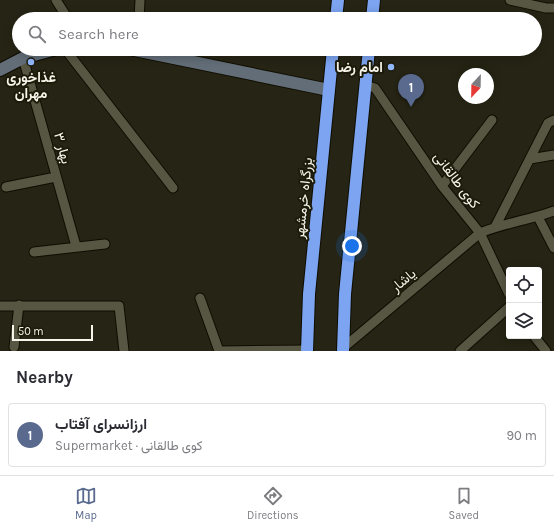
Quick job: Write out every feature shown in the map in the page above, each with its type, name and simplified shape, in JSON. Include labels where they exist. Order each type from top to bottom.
[{"type":"highway","points":[[337,12],[338,0]]},
{"type":"highway","points":[[373,12],[374,0]]},
{"type":"highway","name":"بزرگراه خرمشهر","points":[[307,351],[308,303],[332,56]]},
{"type":"highway","points":[[343,350],[344,303],[368,56]]},
{"type":"main road","points":[[0,70],[23,58],[30,56]]},
{"type":"main road","points":[[168,56],[329,90]]},
{"type":"street","points":[[56,0],[64,12]]},
{"type":"street","points":[[139,12],[140,0]]},
{"type":"street","points":[[510,0],[546,8],[554,8]]},
{"type":"street","points":[[70,56],[173,188]]},
{"type":"street","name":"بهار ۳","points":[[23,58],[76,246]]},
{"type":"street","name":"کوی طالقانی","points":[[366,85],[375,88],[442,186],[480,233],[506,288]]},
{"type":"street","points":[[442,186],[492,120]]},
{"type":"street","points":[[495,227],[548,123],[554,120]]},
{"type":"street","points":[[530,159],[554,155]]},
{"type":"street","points":[[6,187],[56,177]]},
{"type":"street","points":[[480,233],[495,227],[538,217],[554,211]]},
{"type":"street","points":[[538,217],[554,248]]},
{"type":"street","name":"یاشار","points":[[343,350],[480,233]]},
{"type":"street","points":[[34,252],[76,246],[105,244]]},
{"type":"street","points":[[200,298],[219,351],[307,351]]},
{"type":"street","points":[[14,347],[19,305]]},
{"type":"street","points":[[0,306],[119,306],[124,351]]},
{"type":"street","points":[[460,351],[471,348],[506,310]]},
{"type":"street","points":[[536,339],[546,351]]},
{"type":"place","name":"غذاخوری مهران","points":[[31,62]]},
{"type":"place","name":"امام رضا","points":[[391,67]]},
{"type":"place","name":"ارزانسرای آفتاب","points":[[411,107]]}]
